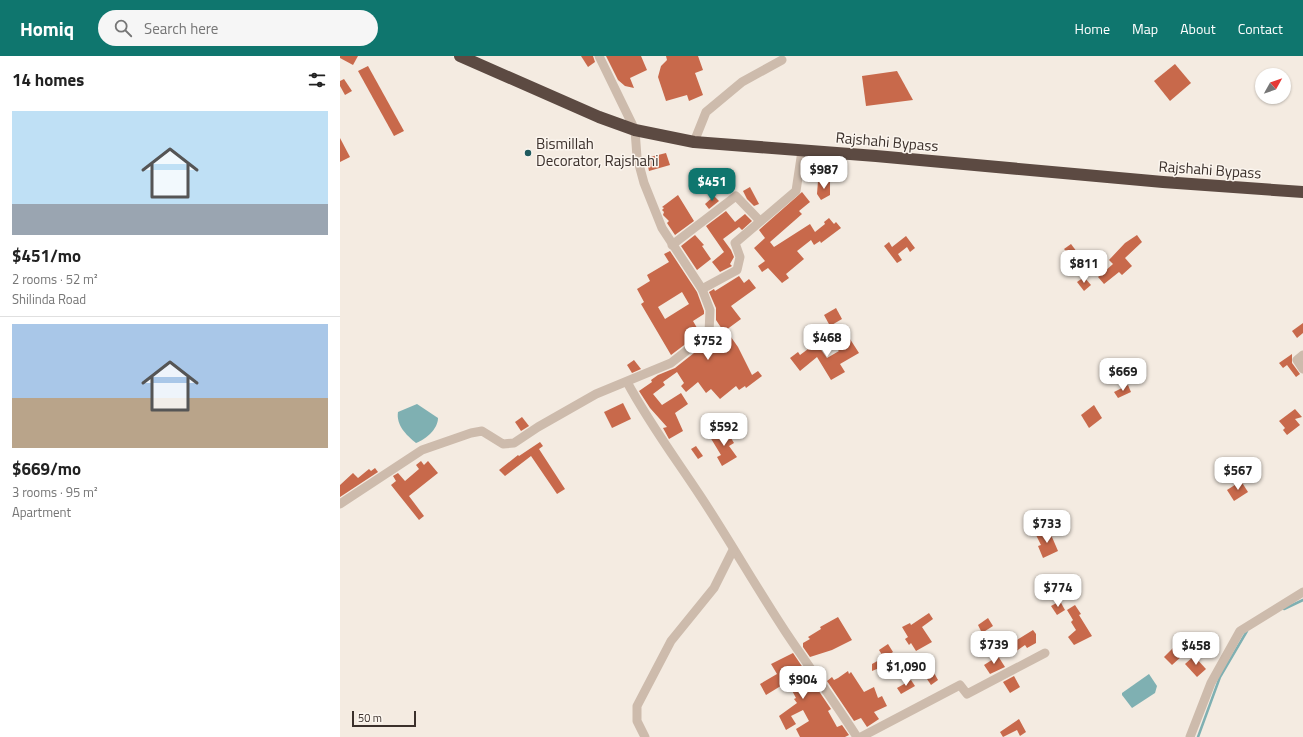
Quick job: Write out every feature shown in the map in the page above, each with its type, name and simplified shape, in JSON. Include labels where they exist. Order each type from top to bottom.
[{"type":"highway","name":"Rajshahi Bypass","points":[[460,56],[599,117],[635,130],[694,142],[802,150],[1163,182],[1303,192]]},
{"type":"street","points":[[340,504],[422,450],[482,431],[503,444],[514,443],[538,427],[596,394],[671,363],[709,333],[710,310],[702,289],[662,228],[644,183],[637,157],[635,130],[599,56]]},
{"type":"street","points":[[694,142],[706,112],[742,82],[782,60]]},
{"type":"street","points":[[702,289],[737,270],[740,257],[735,243],[796,191],[802,150]]},
{"type":"street","points":[[672,245],[736,196],[760,221]]},
{"type":"street","points":[[1303,355],[1297,360],[1303,368]]},
{"type":"street","points":[[627,382],[640,407],[718,522],[733,550],[857,737]]},
{"type":"street","points":[[644,737],[637,721],[636,706],[671,641],[714,588],[733,550]]},
{"type":"street","points":[[1190,737],[1211,683],[1240,631],[1303,592]]},
{"type":"street","points":[[861,737],[960,685],[968,694],[1045,653]]},
{"type":"water","points":[[417,404],[438,418],[434,430],[424,439],[416,443],[402,429],[398,412]]},
{"type":"water","points":[[1149,674],[1157,686],[1155,693],[1132,708],[1122,693]]},
{"type":"building","points":[[340,56],[358,56],[353,65],[340,58]]},
{"type":"building","points":[[581,56],[593,56],[595,62],[588,67]]},
{"type":"building","points":[[606,56],[641,56],[647,70],[630,78],[634,88],[625,86],[618,80]]},
{"type":"building","points":[[666,56],[698,56],[703,70],[695,73],[703,95],[689,101],[687,95],[666,101],[658,77],[661,66],[667,60]]},
{"type":"building","points":[[1175,64],[1191,83],[1170,101],[1154,81]]},
{"type":"building","points":[[368,66],[404,131],[394,136],[358,71]]},
{"type":"building","points":[[897,71],[913,100],[866,106],[862,76]]},
{"type":"building","points":[[344,79],[352,91],[345,95],[340,86],[340,81]]},
{"type":"building","points":[[340,138],[350,157],[340,162]]},
{"type":"building","points":[[666,153],[670,165],[649,171],[646,158]]},
{"type":"building","points":[[818,181],[830,182],[830,195],[821,200],[817,194]]},
{"type":"building","points":[[750,187],[759,204],[754,206],[747,199],[743,191]]},
{"type":"building","points":[[802,192],[810,202],[799,211],[802,214],[770,242],[774,247],[810,224],[815,232],[825,224],[824,222],[829,218],[834,224],[836,222],[841,228],[821,243],[820,241],[814,245],[811,240],[797,251],[804,259],[786,274],[789,278],[782,283],[768,268],[762,272],[758,266],[765,261],[754,248],[765,238],[759,230]]},
{"type":"building","points":[[678,195],[694,221],[675,235],[667,223],[669,221],[663,215],[664,212],[662,210],[664,208],[662,207]]},
{"type":"building","points":[[714,196],[719,201],[709,209],[705,204]]},
{"type":"building","points":[[726,211],[735,222],[745,214],[752,221],[742,230],[739,227],[723,239],[734,257],[730,264],[732,266],[720,272],[712,262],[724,252],[706,226]]},
{"type":"building","points":[[695,235],[704,245],[702,246],[711,259],[697,270],[681,246]]},
{"type":"building","points":[[1137,235],[1142,242],[1125,258],[1132,266],[1122,275],[1119,272],[1104,284],[1098,277],[1113,264],[1109,260],[1125,243]]},
{"type":"building","points":[[906,236],[915,248],[910,252],[907,247],[898,254],[902,260],[897,263],[884,246],[889,242],[892,247]]},
{"type":"building","points":[[1071,244],[1077,252],[1071,257],[1064,249]]},
{"type":"building","points":[[670,251],[697,292],[704,311],[704,314],[693,321],[700,333],[671,355],[641,304],[644,302],[637,289],[650,281],[647,275],[669,262],[664,254]],"holes":[[[682,292],[689,304],[665,319],[658,307]]]},
{"type":"building","points":[[739,276],[744,283],[749,279],[756,288],[731,306],[741,319],[726,330],[738,347],[752,375],[758,371],[762,376],[746,388],[745,386],[739,390],[736,386],[720,399],[711,389],[706,393],[698,382],[686,392],[681,386],[684,383],[677,372],[663,382],[665,385],[653,394],[662,405],[681,393],[688,404],[675,413],[683,431],[669,439],[663,428],[667,427],[650,408],[639,391],[652,382],[651,380],[658,375],[675,368],[713,338],[715,333],[722,329],[716,320],[716,308],[709,292],[714,289],[715,291]]},
{"type":"building","points":[[1084,277],[1091,285],[1084,291],[1077,282]]},
{"type":"building","points":[[836,308],[842,319],[830,326],[824,315]]},
{"type":"building","points":[[1303,323],[1303,333],[1297,338],[1292,331]]},
{"type":"building","points":[[850,339],[859,353],[840,364],[845,372],[831,380],[817,357],[800,371],[790,358],[798,352],[800,355],[816,343],[827,358],[839,351],[836,348]]},
{"type":"building","points":[[1292,354],[1292,363],[1300,374],[1296,377],[1287,365],[1283,368],[1279,363]]},
{"type":"building","points":[[634,360],[641,369],[632,373],[627,365]]},
{"type":"building","points":[[1128,385],[1131,392],[1118,398],[1114,392]]},
{"type":"building","points":[[623,403],[631,419],[612,428],[604,412]]},
{"type":"building","points":[[1094,405],[1102,418],[1089,428],[1081,415]]},
{"type":"building","points":[[1295,409],[1302,417],[1295,419],[1300,425],[1287,435],[1283,430],[1285,428],[1279,421]]},
{"type":"building","points":[[522,417],[529,426],[521,431],[515,422]]},
{"type":"building","points":[[725,428],[734,443],[729,446],[737,457],[722,466],[717,457],[721,455],[710,437]]},
{"type":"building","points":[[540,442],[543,446],[539,449],[565,489],[557,494],[531,456],[505,476],[499,470],[518,455],[519,456]]},
{"type":"building","points":[[696,446],[703,456],[698,459],[691,449]]},
{"type":"building","points":[[421,461],[424,465],[428,461],[438,473],[409,496],[424,516],[419,520],[391,485],[396,481],[393,476],[398,473],[405,481],[419,469],[416,465]]},
{"type":"building","points":[[375,468],[378,472],[340,497],[340,485],[353,473],[358,478],[369,469],[371,471]]},
{"type":"building","points":[[1241,481],[1248,492],[1234,501],[1227,490]]},
{"type":"building","points":[[1049,530],[1058,551],[1043,558],[1038,546],[1041,545],[1036,535]]},
{"type":"building","points":[[1060,601],[1065,610],[1057,615],[1051,606]]},
{"type":"building","points":[[1075,605],[1081,614],[1079,615],[1092,636],[1074,645],[1068,637],[1076,630],[1071,622],[1073,620],[1067,610]]},
{"type":"building","points":[[929,613],[933,619],[922,627],[932,642],[916,651],[911,643],[909,645],[905,639],[908,637],[902,627],[910,623],[911,625]]},
{"type":"building","points":[[838,617],[852,640],[832,650],[810,657],[803,647],[803,643],[810,639],[808,637],[821,629],[820,627]]},
{"type":"building","points":[[988,618],[993,626],[982,633],[978,625]]},
{"type":"building","points":[[1033,630],[1036,634],[1036,643],[1027,648],[1025,645],[1012,654],[1007,646]]},
{"type":"building","points":[[888,644],[893,652],[884,658],[879,650]]},
{"type":"building","points":[[1174,647],[1182,656],[1172,665],[1164,657]]},
{"type":"building","points":[[793,653],[831,709],[828,711],[837,727],[842,725],[849,735],[845,737],[800,737],[796,729],[809,721],[803,710],[791,716],[796,724],[786,730],[779,716],[797,703],[789,685],[786,687],[784,684],[766,695],[760,684],[777,674],[771,664]]},
{"type":"building","points":[[998,656],[1005,667],[990,674],[984,665]]},
{"type":"building","points":[[1194,656],[1206,669],[1197,677],[1185,664]]},
{"type":"building","points":[[881,659],[884,666],[872,671],[872,664]]},
{"type":"building","points":[[848,671],[849,674],[851,672],[864,692],[874,687],[878,698],[882,696],[887,706],[874,712],[879,719],[867,727],[861,718],[854,721],[827,681],[832,677],[834,680]]},
{"type":"building","points":[[933,671],[938,680],[931,685],[925,676]]},
{"type":"building","points":[[1014,676],[1020,687],[1010,693],[1003,682]]},
{"type":"building","points":[[911,680],[915,686],[901,694],[897,688]]},
{"type":"building","points":[[1019,719],[1026,732],[1020,736],[1017,730],[1003,737],[1000,732]]},
{"type":"waterway","points":[[1284,609],[1303,600]]},
{"type":"waterway","points":[[1198,737],[1220,677],[1247,631]]},
{"type":"place","name":"Bismillah Decorator, Rajshahi","points":[[528,153]]}]
